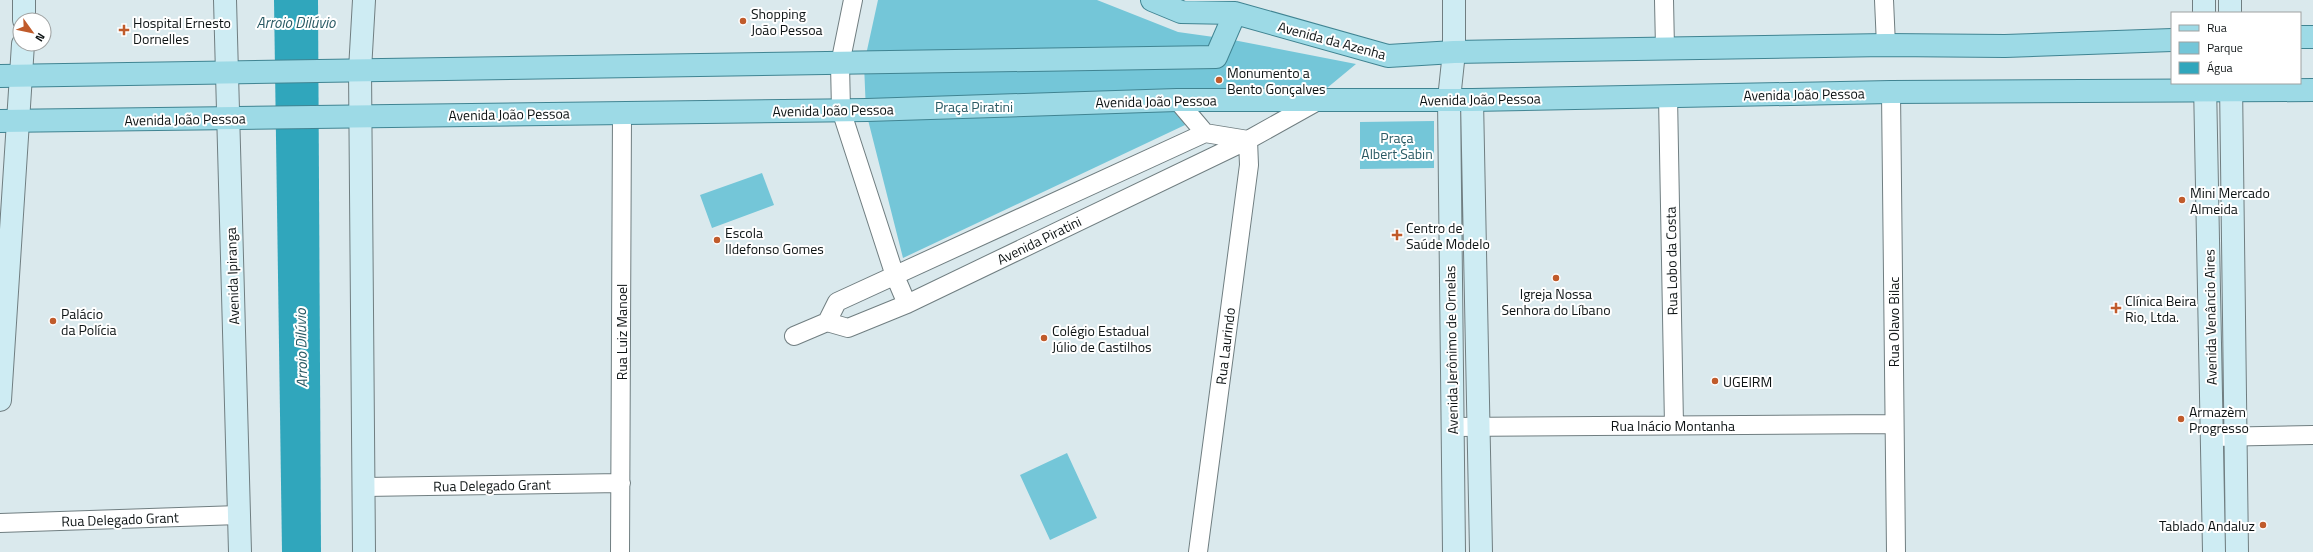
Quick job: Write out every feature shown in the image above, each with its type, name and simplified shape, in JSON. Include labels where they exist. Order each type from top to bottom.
[{"type":"main road","points":[[24,0],[24,12]]},
{"type":"main road","name":"Avenida Ipiranga","points":[[225,0],[240,552]]},
{"type":"main road","points":[[364,0],[360,70],[364,552]]},
{"type":"main road","name":"Avenida da Azenha","points":[[1152,0],[1181,12],[1228,7],[1388,56],[1454,52]]},
{"type":"main road","name":"Avenida Jerônimo de Ornelas","points":[[1454,0],[1454,52],[1449,99],[1454,552]]},
{"type":"main road","points":[[2204,0],[2204,12]]},
{"type":"main road","points":[[2230,0],[2230,12]]},
{"type":"main road","points":[[0,76],[1216,57],[1228,7]]},
{"type":"main road","points":[[2301,37],[2313,37]]},
{"type":"main road","points":[[1454,52],[1886,45],[2005,46],[2171,40]]},
{"type":"main road","points":[[0,400],[9,120],[22,75],[23,52]]},
{"type":"main road","name":"Avenida João Pessoa","points":[[9,120],[228,119],[360,115],[841,110],[1177,100],[1472,100],[2206,87],[2313,90]]},
{"type":"main road","name":"Avenida Venâncio Aires","points":[[2206,87],[2214,552]]},
{"type":"main road","name":"Avenida Venâncio Aires","points":[[2231,87],[2237,552]]},
{"type":"main road","name":"Avenida Jerônimo de Ornelas","points":[[1472,100],[1477,426],[1481,552]]},
{"type":"main road","points":[[1450,257],[1474,256]]},
{"type":"street","points":[[853,0],[840,64],[841,110],[895,276],[907,304]]},
{"type":"street","points":[[1664,0],[1665,48]]},
{"type":"street","points":[[1884,0],[1886,45]]},
{"type":"street","name":"Rua Olavo Bilac","points":[[1891,92],[1896,552]]},
{"type":"street","name":"Rua Lobo da Costa","points":[[1668,96],[1674,425]]},
{"type":"street","points":[[1177,100],[1205,133],[1248,140]]},
{"type":"street","name":"Avenida Piratini","points":[[1205,133],[837,302],[827,322],[848,328],[907,304],[1248,140],[1318,101]]},
{"type":"street","name":"Rua Luiz Manoel","points":[[620,552],[622,112]]},
{"type":"street","name":"Rua Laurindo","points":[[1198,552],[1249,165],[1248,140]]},
{"type":"street","points":[[794,336],[827,322]]},
{"type":"street","name":"Rua Inácio Montanha","points":[[1452,427],[1894,424]]},
{"type":"street","points":[[2212,438],[2313,435]]},
{"type":"street","name":"Rua Delegado Grant","points":[[364,487],[621,482]]},
{"type":"street","name":"Rua Delegado Grant","points":[[0,523],[239,515]]},
{"type":"green space","name":"Praça Piratini","points":[[878,0],[1097,0],[1178,32],[1228,39],[1356,64],[1327,88],[1174,90],[1185,125],[903,258],[866,112],[864,64]]},
{"type":"green space","name":"Praça Albert Sabin","points":[[1434,121],[1434,168],[1360,169],[1360,122]]},
{"type":"green space","points":[[762,173],[774,205],[712,228],[700,195]]},
{"type":"green space","points":[[1067,453],[1097,518],[1050,540],[1020,475]]},
{"type":"water","name":"Arroio Dilúvio","points":[[274,0],[318,0],[321,552],[282,552]]},
{"type":"place","name":"Shopping João Pessoa","points":[[743,21]]},
{"type":"place","name":"Hospital Ernesto Dornelles","points":[[124,30]]},
{"type":"place","name":"Monumento a Bento Gonçalves","points":[[1219,80]]},
{"type":"place","name":"Mini Mercado Almeida","points":[[2182,200]]},
{"type":"place","name":"Centro de Saúde Modelo","points":[[1397,235]]},
{"type":"place","name":"Escola Ildefonso Gomes","points":[[717,240]]},
{"type":"place","name":"Igreja Nossa Senhora do Líbano","points":[[1556,278]]},
{"type":"place","name":"Clínica Beira Rio, Ltda.","points":[[2116,308]]},
{"type":"place","name":"Palácio da Polícia","points":[[53,321]]},
{"type":"place","name":"Colégio Estadual Júlio de Castilhos","points":[[1044,338]]},
{"type":"place","name":"UGEIRM","points":[[1715,381]]},
{"type":"place","name":"Armazèm Progresso","points":[[2181,419]]},
{"type":"place","name":"Tablado Andaluz","points":[[2263,525]]}]
